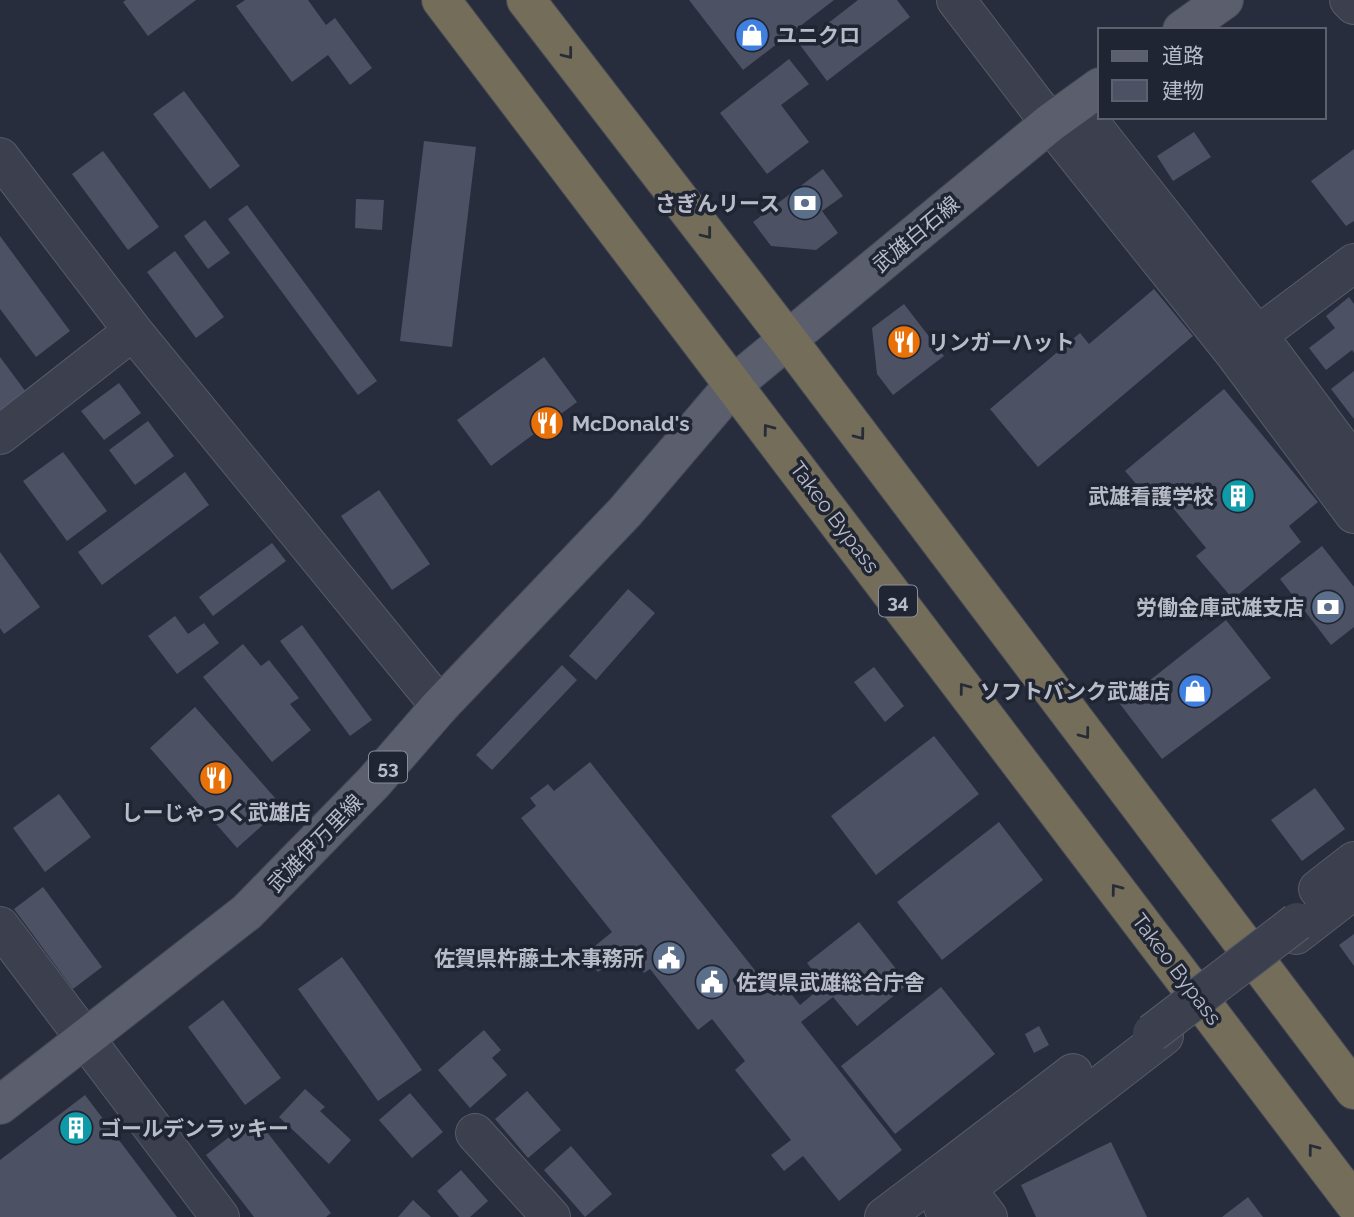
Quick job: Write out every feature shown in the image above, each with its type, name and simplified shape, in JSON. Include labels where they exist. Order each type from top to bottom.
[{"type":"highway","name":"Takeo Bypass","points":[[441,0],[1354,1203]]},
{"type":"highway","points":[[526,0],[788,340],[1354,1090]]},
{"type":"main road","points":[[1185,28],[1224,0]]},
{"type":"main road","name":"武雄白石線","points":[[734,384],[1050,123],[1098,88]]},
{"type":"main road","name":"武雄伊万里線","points":[[0,1105],[247,912],[374,782],[440,706],[625,512],[734,384]]},
{"type":"street","points":[[956,0],[1050,123],[1250,342],[1354,464]]},
{"type":"street","points":[[1349,0],[1354,5]]},
{"type":"street","points":[[1096,130],[1250,342],[1354,514]]},
{"type":"street","points":[[0,157],[133,331],[440,706]]},
{"type":"street","points":[[1250,342],[1354,263]]},
{"type":"street","points":[[0,435],[133,331]]},
{"type":"street","points":[[884,1217],[959,1190],[1146,1035],[1296,929],[1336,889],[1354,861]]},
{"type":"street","points":[[0,926],[220,1217]]},
{"type":"street","points":[[475,1133],[551,1217]]},
{"type":"street","points":[[959,1190],[988,1217]]},
{"type":"building","points":[[196,0],[148,36],[123,2]]},
{"type":"building","points":[[245,0],[308,0],[326,25],[335,18],[372,68],[350,85],[328,55],[292,82],[236,6]]},
{"type":"building","name":"ユニクロ","points":[[689,0],[834,0],[743,70]]},
{"type":"building","points":[[858,0],[897,0],[910,17],[827,81],[800,45]]},
{"type":"building","points":[[789,59],[809,84],[781,105],[809,142],[767,174],[720,113]]},
{"type":"building","points":[[184,91],[240,166],[210,189],[153,114]]},
{"type":"building","points":[[1194,132],[1211,157],[1173,181],[1157,156]]},
{"type":"building","points":[[424,141],[476,147],[452,347],[400,341]]},
{"type":"building","points":[[1354,149],[1354,221],[1346,226],[1311,181]]},
{"type":"building","points":[[103,151],[159,227],[128,250],[72,174]]},
{"type":"building","name":"さぎんリース","points":[[823,169],[843,196],[822,211],[838,233],[816,250],[771,246],[753,222]]},
{"type":"building","points":[[356,199],[384,200],[382,230],[355,228]]},
{"type":"building","points":[[247,205],[377,381],[358,395],[228,219]]},
{"type":"building","points":[[205,220],[230,253],[208,269],[184,236]]},
{"type":"building","points":[[0,236],[70,331],[36,357],[0,309]]},
{"type":"building","points":[[175,251],[224,317],[196,338],[147,272]]},
{"type":"building","points":[[1154,289],[1193,336],[1038,467],[990,409],[1080,333],[1089,344]]},
{"type":"building","points":[[1349,297],[1354,304],[1354,353],[1352,350],[1326,370],[1309,348],[1335,328],[1326,316]]},
{"type":"building","name":"リンガーハット","points":[[904,304],[944,356],[893,395],[877,374],[872,328]]},
{"type":"building","points":[[0,357],[26,392],[0,411]]},
{"type":"building","points":[[544,357],[577,402],[491,466],[457,420]]},
{"type":"building","points":[[1354,371],[1354,419],[1331,389]]},
{"type":"building","points":[[119,383],[141,413],[104,440],[81,411]]},
{"type":"building","name":"武雄看護学校","points":[[1224,389],[1318,502],[1289,526],[1301,542],[1233,599],[1196,556],[1206,548],[1160,492],[1150,500],[1125,471]]},
{"type":"building","points":[[148,421],[174,456],[135,485],[109,450]]},
{"type":"building","points":[[63,452],[107,511],[67,541],[23,481]]},
{"type":"building","points":[[185,472],[209,505],[102,585],[78,552]]},
{"type":"building","points":[[379,490],[430,564],[392,590],[341,516]]},
{"type":"building","points":[[272,543],[286,561],[213,616],[199,597]]},
{"type":"building","name":"労働金庫武雄支店","points":[[1322,546],[1354,587],[1354,627],[1331,645],[1280,579]]},
{"type":"building","points":[[0,552],[40,607],[4,634],[0,628]]},
{"type":"building","points":[[628,589],[655,613],[596,680],[569,656]]},
{"type":"building","points":[[175,616],[188,634],[204,623],[219,643],[177,674],[148,636]]},
{"type":"building","name":"ソフトバンク武雄店","points":[[1226,620],[1271,678],[1162,759],[1120,704]]},
{"type":"building","points":[[302,625],[372,720],[350,736],[280,641]]},
{"type":"building","points":[[243,644],[261,666],[269,660],[299,698],[290,704],[311,730],[272,762],[203,677]]},
{"type":"building","points":[[562,665],[577,680],[492,770],[476,755]]},
{"type":"building","points":[[874,667],[904,706],[885,722],[854,682]]},
{"type":"building","name":"しーじゃっく武雄店","points":[[195,707],[283,807],[237,848],[150,748]]},
{"type":"building","points":[[934,736],[979,794],[876,875],[831,816]]},
{"type":"building","name":"佐賀県武雄総合庁舎","points":[[590,762],[769,988],[779,979],[800,1005],[824,985],[807,963],[859,922],[908,984],[857,1026],[833,997],[801,1022],[902,1150],[839,1201],[803,1156],[784,1171],[771,1155],[791,1140],[735,1070],[745,1061],[712,1019],[698,1030],[650,969],[644,973],[626,950],[598,972],[584,955],[612,932],[521,818],[536,806],[530,798],[548,784],[554,791]]},
{"type":"building","points":[[1315,788],[1345,829],[1302,861],[1271,820]]},
{"type":"building","points":[[59,794],[91,837],[45,872],[13,828]]},
{"type":"building","points":[[999,822],[1043,880],[942,960],[897,902]]},
{"type":"building","points":[[43,887],[102,967],[73,989],[14,909]]},
{"type":"building","points":[[1354,934],[1354,966],[1339,945]]},
{"type":"building","points":[[342,957],[422,1070],[378,1101],[298,989]]},
{"type":"building","points":[[941,987],[995,1054],[895,1134],[841,1066]]},
{"type":"building","points":[[223,1000],[281,1078],[245,1105],[188,1027]]},
{"type":"building","points":[[1039,1026],[1049,1045],[1034,1053],[1025,1034]]},
{"type":"building","points":[[484,1030],[501,1050],[492,1058],[507,1075],[470,1108],[438,1070]]},
{"type":"building","points":[[305,1089],[325,1107],[320,1111],[351,1140],[329,1164],[279,1117]]},
{"type":"building","points":[[527,1091],[561,1130],[528,1158],[495,1119]]},
{"type":"building","points":[[410,1093],[443,1132],[412,1158],[379,1120]]},
{"type":"building","name":"ゴールデンラッキー","points":[[85,1095],[177,1217],[0,1217],[0,1160]]},
{"type":"building","points":[[255,1117],[331,1213],[326,1217],[254,1217],[206,1155]]},
{"type":"building","points":[[1111,1142],[1147,1217],[1036,1217],[1021,1185]]},
{"type":"building","points":[[571,1146],[612,1194],[585,1217],[544,1170]]},
{"type":"building","points":[[461,1170],[488,1201],[470,1217],[459,1217],[437,1191]]},
{"type":"building","points":[[1248,1197],[1263,1217],[1222,1217]]},
{"type":"building","points":[[413,1200],[431,1217],[398,1217]]},
{"type":"place","name":"ユニクロ","points":[[752,35]]},
{"type":"place","name":"さぎんリース","points":[[805,203]]},
{"type":"place","name":"リンガーハット","points":[[904,342]]},
{"type":"place","name":"McDonald's","points":[[547,423]]},
{"type":"place","name":"武雄看護学校","points":[[1238,496]]},
{"type":"place","name":"労働金庫武雄支店","points":[[1328,607]]},
{"type":"place","name":"ソフトバンク武雄店","points":[[1195,691]]},
{"type":"place","name":"しーじゃっく武雄店","points":[[216,778]]},
{"type":"place","name":"佐賀県杵藤土木事務所","points":[[669,958]]},
{"type":"place","name":"佐賀県武雄総合庁舎","points":[[712,982]]},
{"type":"place","name":"ゴールデンラッキー","points":[[76,1128]]}]
